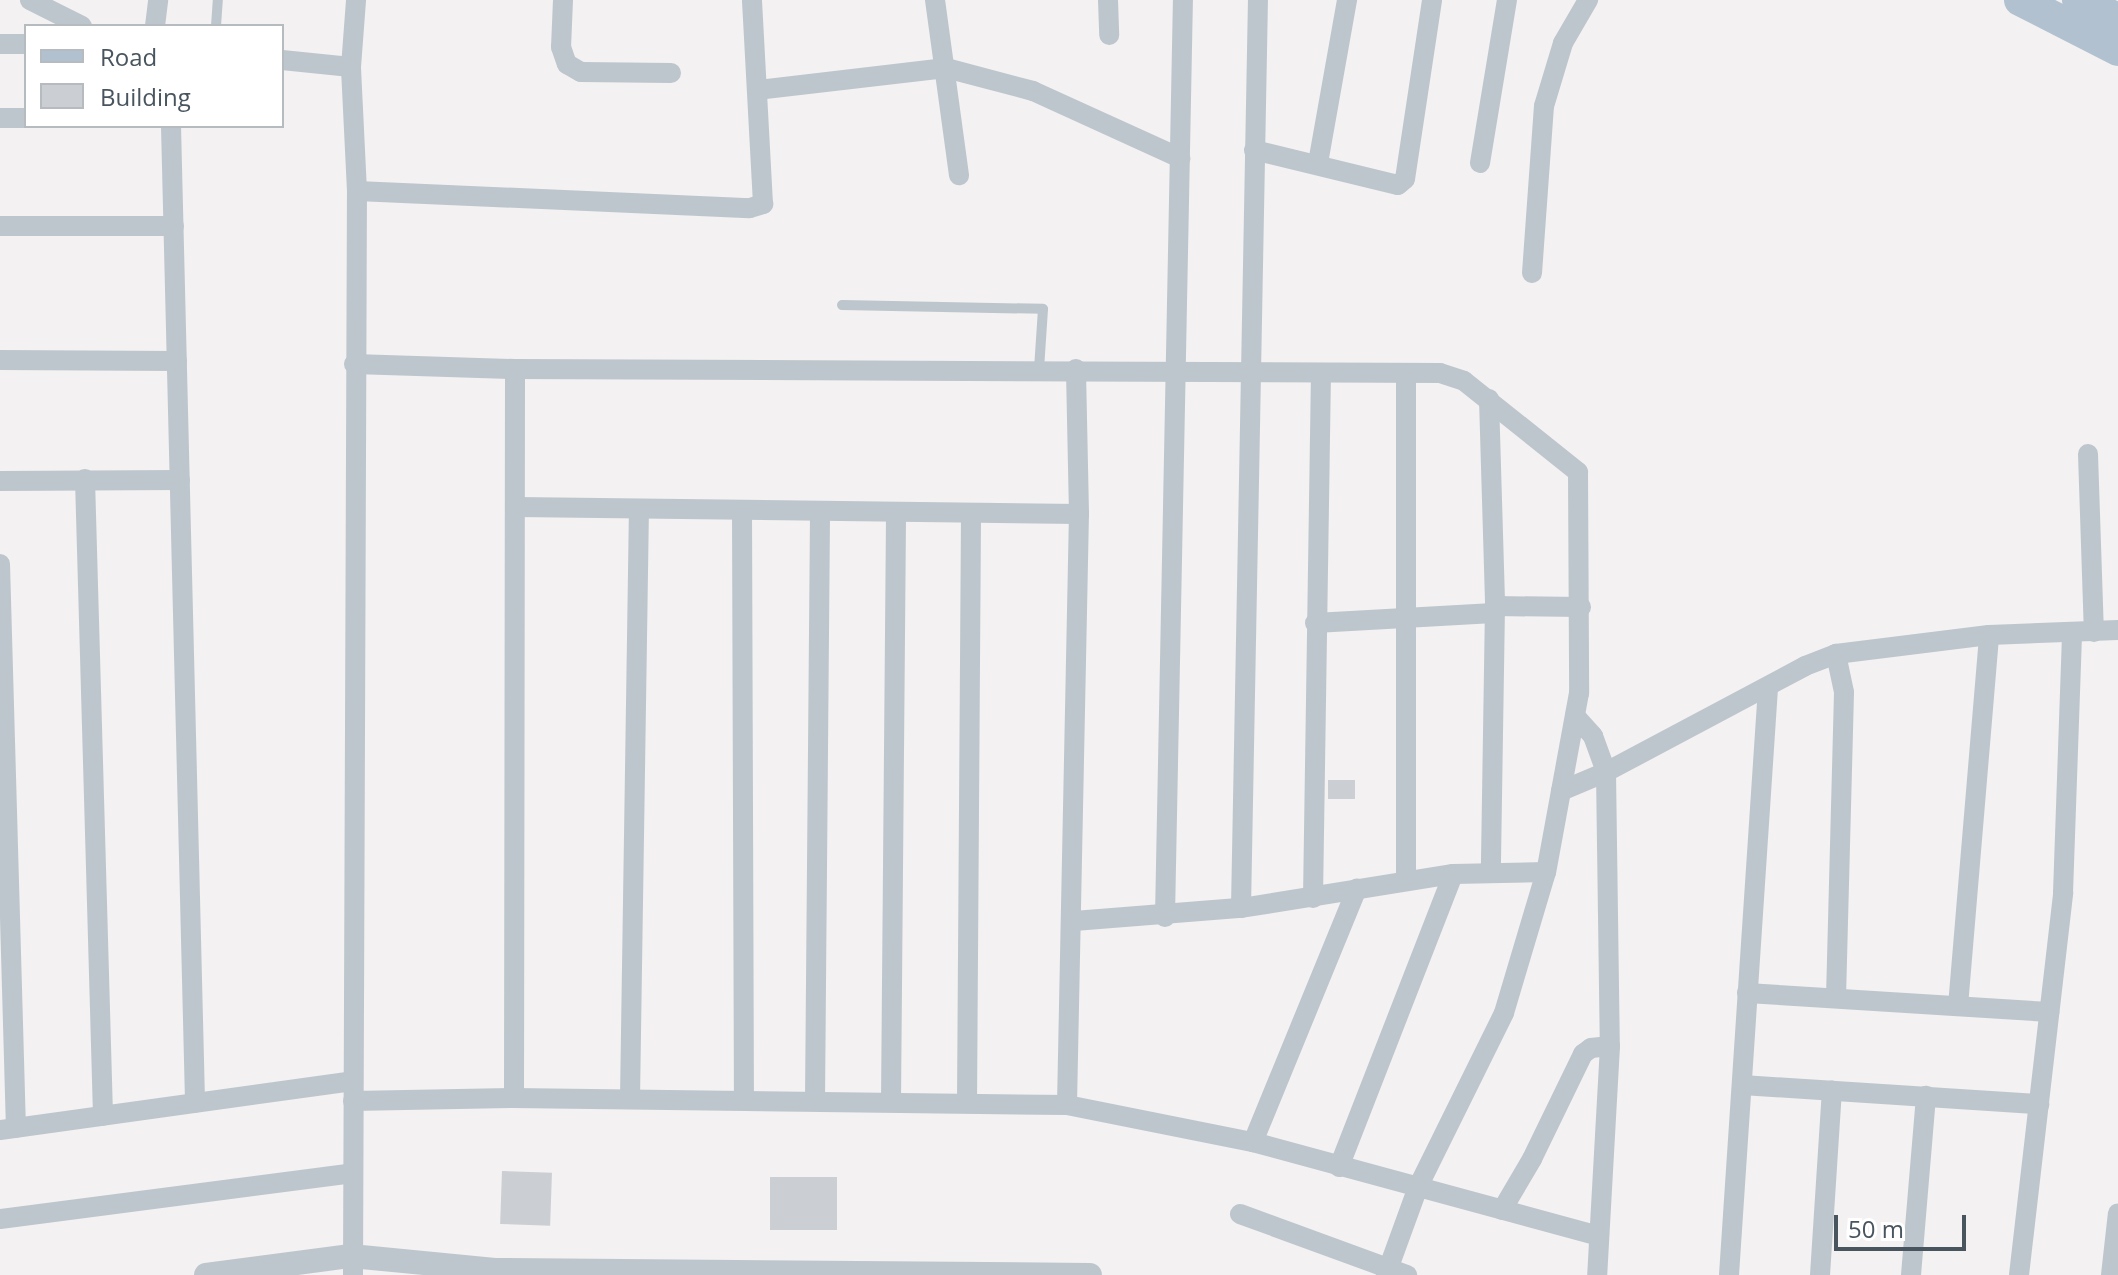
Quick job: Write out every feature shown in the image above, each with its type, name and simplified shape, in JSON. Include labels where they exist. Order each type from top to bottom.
[{"type":"main road","points":[[2020,0],[2118,50]]},
{"type":"main road","points":[[2078,0],[2118,19]]},
{"type":"street","points":[[30,0],[78,24]]},
{"type":"street","points":[[155,24],[158,0]]},
{"type":"street","points":[[352,1266],[357,191],[351,67],[356,0]]},
{"type":"street","points":[[563,0],[561,47],[567,64],[581,72],[671,73]]},
{"type":"street","points":[[357,191],[750,208],[763,204],[752,0]]},
{"type":"street","points":[[935,0],[959,175]]},
{"type":"street","points":[[1108,0],[1109,35]]},
{"type":"street","points":[[1165,917],[1183,0]]},
{"type":"street","points":[[1241,908],[1258,0]]},
{"type":"street","points":[[1318,163],[1347,0]]},
{"type":"street","points":[[1254,150],[1318,163],[1398,185],[1405,179],[1432,0]]},
{"type":"street","points":[[1480,163],[1507,0]]},
{"type":"street","points":[[1532,273],[1544,106],[1563,43],[1588,0]]},
{"type":"street","points":[[0,44],[24,44]]},
{"type":"street","points":[[284,60],[351,67]]},
{"type":"street","points":[[758,90],[946,68],[1033,91],[1180,158]]},
{"type":"street","points":[[0,118],[24,118]]},
{"type":"street","points":[[171,128],[195,1103]]},
{"type":"street","points":[[0,226],[174,226]]},
{"type":"street","points":[[0,360],[177,361]]},
{"type":"street","points":[[354,364],[515,369],[1076,369],[1440,373],[1464,381],[1578,472],[1579,693],[1546,872],[1504,1013],[1418,1187],[1394,1273],[1240,1214]]},
{"type":"street","points":[[514,1098],[515,369]]},
{"type":"street","points":[[1067,1105],[1074,921],[1079,514],[1076,369]]},
{"type":"street","points":[[1313,898],[1321,373]]},
{"type":"street","points":[[1406,373],[1406,881]]},
{"type":"street","points":[[1489,399],[1494,609],[1491,872]]},
{"type":"street","points":[[2088,454],[2094,632]]},
{"type":"street","points":[[85,479],[103,1116]]},
{"type":"street","points":[[0,481],[180,480]]},
{"type":"street","points":[[517,507],[1079,514]]},
{"type":"street","points":[[630,1099],[639,509]]},
{"type":"street","points":[[742,510],[744,1100]]},
{"type":"street","points":[[815,1101],[820,511]]},
{"type":"street","points":[[891,1102],[896,512]]},
{"type":"street","points":[[967,1103],[971,513]]},
{"type":"street","points":[[0,564],[8,1129],[195,1103],[353,1091],[514,1098],[1067,1105],[1253,1142],[1598,1236]]},
{"type":"street","points":[[1315,623],[1494,609],[1581,607]]},
{"type":"street","points":[[1561,791],[1606,772],[1805,666],[1836,654],[1989,635],[2118,630]]},
{"type":"street","points":[[2019,1275],[2063,893],[2072,633]]},
{"type":"street","points":[[1958,1006],[1989,635]]},
{"type":"street","points":[[1836,654],[1844,692],[1836,998]]},
{"type":"street","points":[[1729,1275],[1768,688]]},
{"type":"street","points":[[1575,716],[1593,736],[1606,772],[1610,1046],[1597,1275]]},
{"type":"street","points":[[1074,921],[1165,917],[1241,908],[1453,874],[1546,872]]},
{"type":"street","points":[[1339,1167],[1453,874]]},
{"type":"street","points":[[1253,1142],[1357,889]]},
{"type":"street","points":[[1747,993],[2049,1012]]},
{"type":"street","points":[[1502,1210],[1532,1159],[1583,1054],[1591,1048],[1610,1046]]},
{"type":"street","points":[[1742,1085],[2039,1104]]},
{"type":"street","points":[[1820,1275],[1832,1090]]},
{"type":"street","points":[[1911,1275],[1926,1096]]},
{"type":"street","points":[[0,1219],[353,1173]]},
{"type":"street","points":[[2111,1275],[2118,1213]]},
{"type":"street","points":[[206,1275],[352,1266],[497,1272],[1090,1275]]},
{"type":"lane","points":[[216,24],[218,0]]},
{"type":"lane","points":[[842,305],[1043,309],[1039,369]]},
{"type":"building","points":[[1328,780],[1355,780],[1355,799],[1328,799]]},
{"type":"building","points":[[502,1171],[552,1173],[550,1226],[500,1224]]},
{"type":"building","points":[[770,1177],[837,1177],[837,1230],[770,1230]]}]
